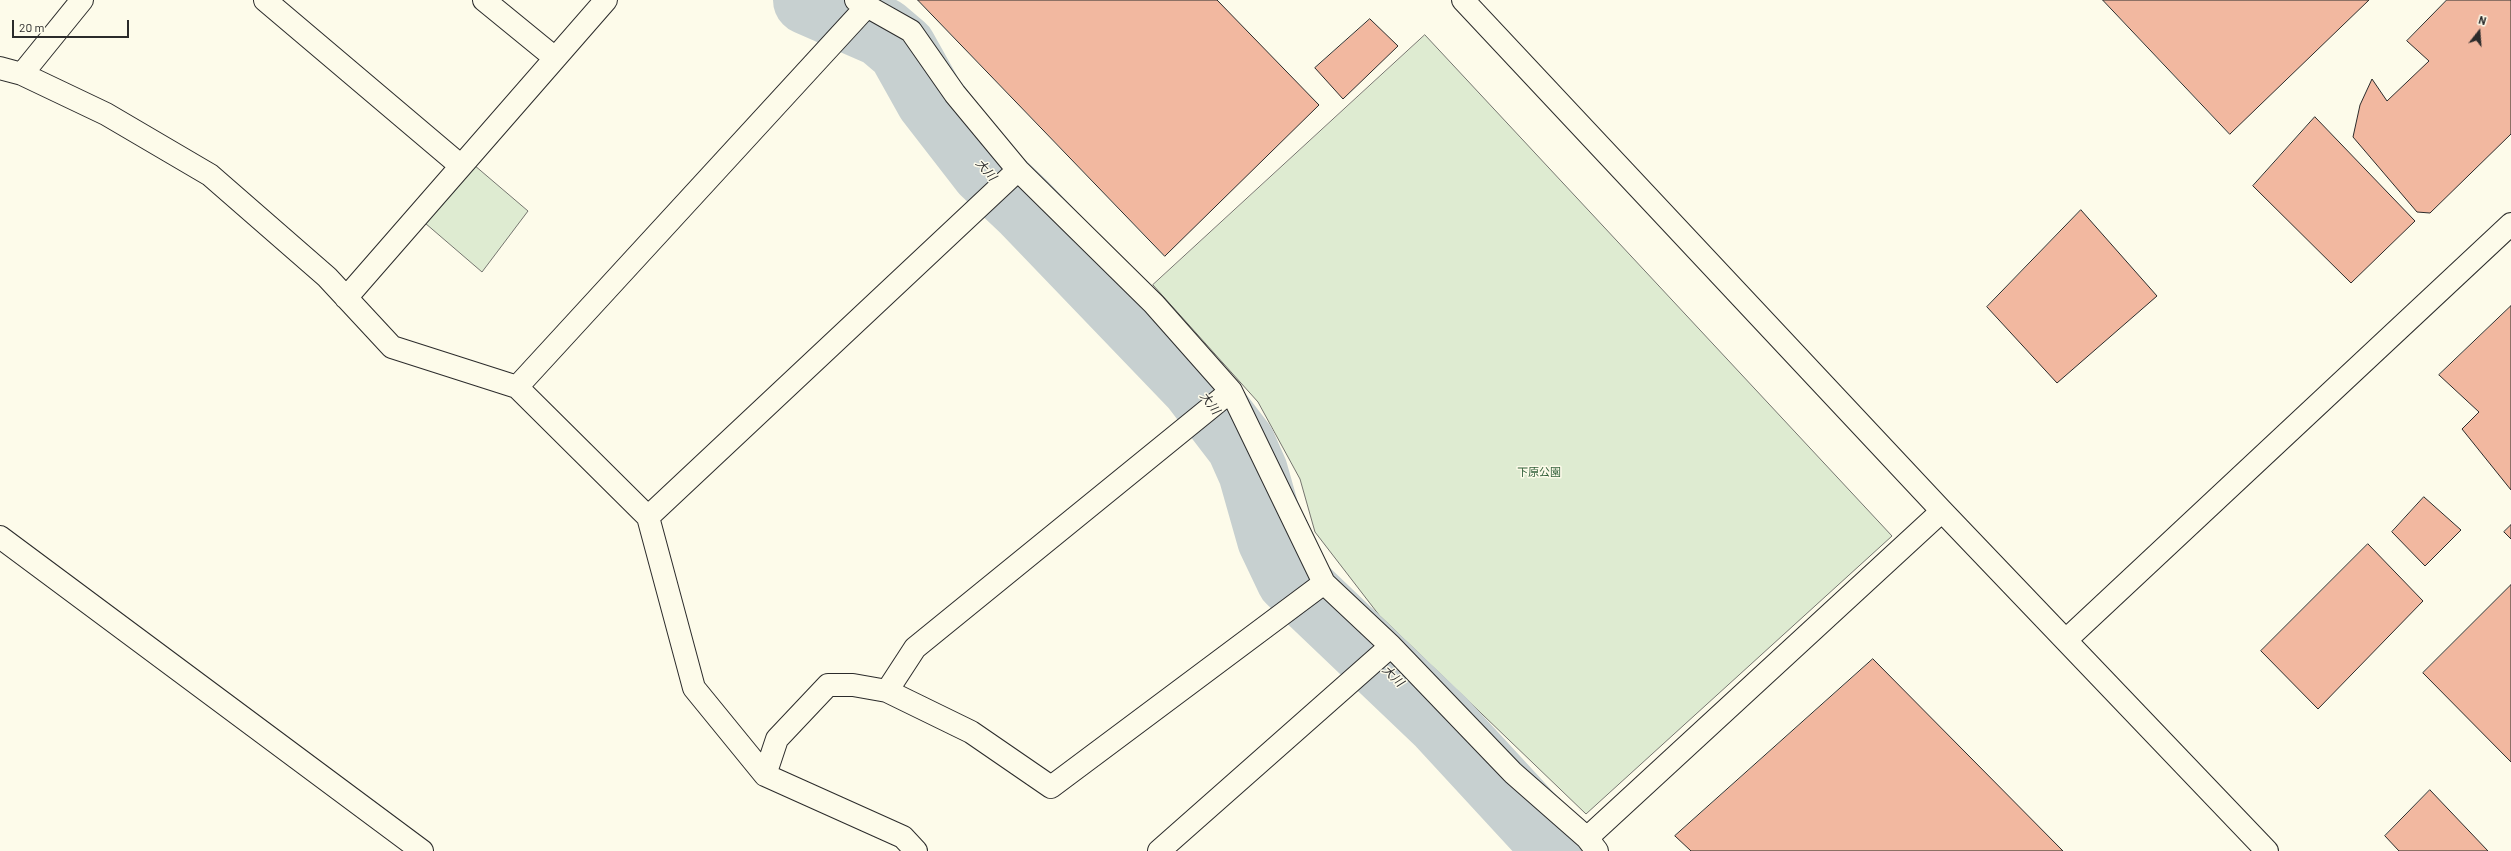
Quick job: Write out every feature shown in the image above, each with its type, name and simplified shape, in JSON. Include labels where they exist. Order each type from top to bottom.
[{"type":"street","points":[[22,74],[82,0]]},
{"type":"street","points":[[265,0],[461,166]]},
{"type":"street","points":[[484,0],[555,58]]},
{"type":"street","points":[[346,298],[606,0]]},
{"type":"street","points":[[1463,0],[1942,511],[2267,851]]},
{"type":"street","points":[[517,387],[835,42],[864,4],[911,31],[955,94],[1016,171],[1154,304],[1230,392],[1322,584],[1391,646],[1514,773],[1592,844],[1942,511]]},
{"type":"street","points":[[0,68],[22,74],[106,114],[210,175],[327,277],[392,347],[517,387],[648,517],[694,688],[765,775],[903,837],[916,851]]},
{"type":"street","points":[[648,517],[984,203],[1016,171]]},
{"type":"street","points":[[2066,640],[2511,224]]},
{"type":"street","points":[[887,691],[915,648],[1230,392]]},
{"type":"street","points":[[0,537],[422,851]]},
{"type":"street","points":[[765,775],[777,739],[828,685],[852,685],[887,691],[971,732],[1051,787],[1322,584]]},
{"type":"street","points":[[1159,851],[1391,646]]},
{"type":"green space","name":"下原公園","points":[[1425,35],[1892,536],[1586,814],[1379,615],[1315,532],[1300,479],[1258,402],[1153,285]]},
{"type":"green space","points":[[467,159],[528,211],[482,272],[418,217]]},
{"type":"building","points":[[918,0],[1217,0],[1319,105],[1165,256]]},
{"type":"building","points":[[2103,0],[2369,0],[2230,134]]},
{"type":"building","points":[[2447,0],[2511,0],[2511,134],[2430,213],[2417,212],[2353,137],[2360,105],[2372,79],[2387,101],[2429,61],[2407,41]]},
{"type":"building","points":[[1370,19],[1398,46],[1343,99],[1315,68]]},
{"type":"building","points":[[2315,117],[2415,221],[2351,283],[2253,186]]},
{"type":"building","points":[[2081,210],[2157,296],[2057,383],[1987,307]]},
{"type":"building","points":[[2511,306],[2511,490],[2462,429],[2479,412],[2439,375]]},
{"type":"building","points":[[2424,497],[2461,530],[2425,566],[2392,532]]},
{"type":"building","points":[[2511,525],[2511,539],[2504,532]]},
{"type":"building","points":[[2368,544],[2423,601],[2318,709],[2261,651]]},
{"type":"building","points":[[2511,585],[2511,762],[2423,673]]},
{"type":"building","points":[[1873,659],[2063,851],[1691,851],[1675,836]]},
{"type":"building","points":[[2430,790],[2488,851],[2399,851],[2385,836]]},
{"type":"waterway","name":"大川","points":[[808,0],[882,32],[902,49],[930,99],[985,170],[1024,207],[1195,385],[1241,445],[1253,472],[1272,539],[1291,579],[1441,722],[1560,851]]}]
